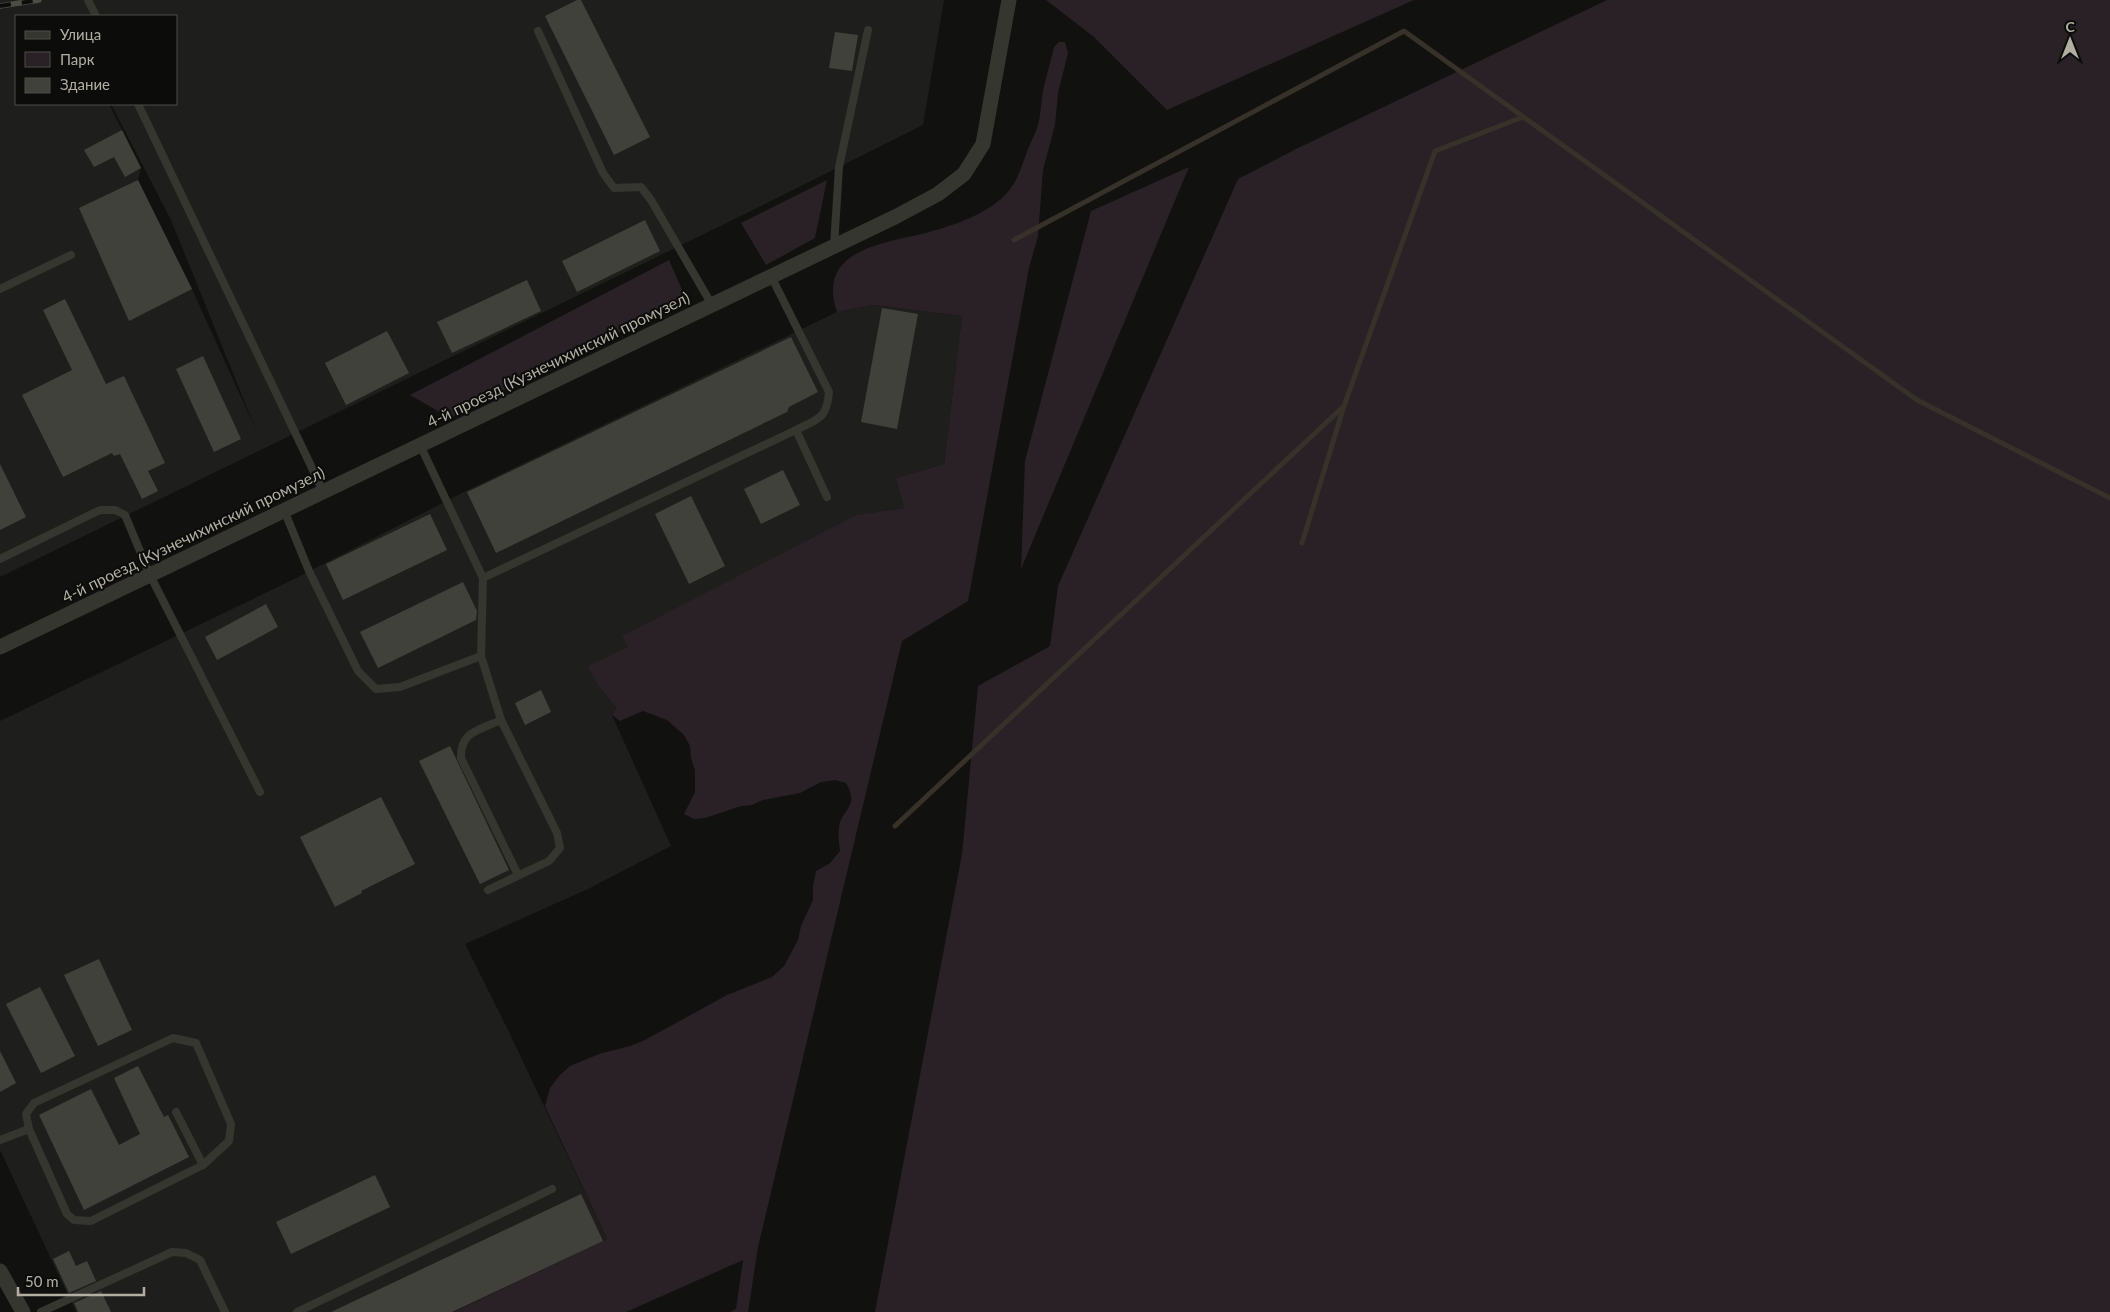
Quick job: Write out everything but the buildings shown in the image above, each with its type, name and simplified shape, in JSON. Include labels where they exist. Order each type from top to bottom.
[{"type":"street","name":"4-й проезд (Кузнечихинский промузел)","points":[[0,647],[712,305],[938,194],[964,174],[983,144],[1009,0]]},
{"type":"street","points":[[0,1271],[23,1312]]},
{"type":"lane","points":[[88,0],[96,15]]},
{"type":"lane","points":[[834,246],[839,167],[868,30]]},
{"type":"lane","points":[[538,31],[603,173],[614,188],[641,187],[651,200],[712,305]]},
{"type":"lane","points":[[138,105],[323,491]]},
{"type":"lane","points":[[0,289],[71,255]]},
{"type":"lane","points":[[483,578],[823,416],[828,405],[829,392],[771,276]]},
{"type":"lane","points":[[796,430],[827,497]]},
{"type":"lane","points":[[420,445],[483,578],[481,656],[501,720],[557,833],[560,848],[549,861],[488,890]]},
{"type":"lane","points":[[0,559],[100,510],[115,510],[125,515],[150,574],[260,792]]},
{"type":"lane","points":[[284,510],[309,571],[358,672],[376,689],[400,687],[481,656]]},
{"type":"lane","points":[[501,720],[467,736],[460,746],[461,758],[518,875]]},
{"type":"lane","points":[[173,1038],[196,1043],[231,1124],[228,1141],[203,1165],[91,1221],[74,1220],[67,1214],[29,1129],[26,1114],[34,1103],[173,1038]]},
{"type":"lane","points":[[176,1112],[203,1165]]},
{"type":"lane","points":[[0,1140],[29,1129]]},
{"type":"lane","points":[[297,1312],[552,1189]]},
{"type":"lane","points":[[41,1312],[172,1252],[186,1253],[200,1260],[225,1312]]},
{"type":"shaded area","points":[[0,0],[944,0],[923,125],[747,213],[0,577]],"holes":[[[15,15],[178,15],[178,105],[112,105],[171,220],[256,430],[192,289],[138,181],[141,168],[110,105],[15,105]]]},
{"type":"shaded area","points":[[873,305],[962,316],[944,464],[896,478],[905,508],[856,515],[623,636],[628,647],[599,687],[616,708],[612,715],[671,846],[588,889],[465,944],[510,1034],[607,1239],[454,1312],[76,1312],[0,1150],[0,721],[292,580],[466,491],[837,312]]},
{"type":"green space","points":[[1046,0],[1414,0],[1167,110],[1094,37]]},
{"type":"green space","points":[[1607,0],[2110,0],[2110,1312],[875,1312],[962,854],[978,686],[1050,646],[1058,586],[1238,179],[1298,148]]},
{"type":"green space","points":[[1059,42],[1065,42],[1068,53],[1058,93],[1055,125],[1043,170],[1038,236],[1029,268],[968,601],[902,641],[758,1247],[748,1312],[730,1312],[736,1309],[743,1260],[626,1312],[454,1312],[607,1239],[545,1106],[550,1088],[570,1066],[599,1054],[645,1040],[727,995],[772,977],[784,966],[798,940],[801,926],[813,900],[816,871],[830,863],[840,851],[839,827],[843,815],[851,802],[850,791],[846,783],[835,780],[821,782],[800,793],[763,800],[752,805],[741,806],[705,818],[694,819],[684,814],[695,792],[695,770],[690,746],[684,735],[667,720],[643,711],[620,721],[612,715],[616,708],[599,687],[588,666],[628,647],[622,636],[856,515],[904,508],[896,478],[944,464],[962,316],[873,305],[837,312],[833,290],[837,273],[847,260],[862,251],[880,244],[936,230],[965,220],[992,206],[1007,193],[1017,178],[1037,128],[1042,95],[1054,47]]},
{"type":"green space","points":[[1189,167],[1021,569],[1025,461],[1091,211]]},
{"type":"green space","points":[[827,180],[815,238],[766,265],[741,223]]},
{"type":"green space","points":[[669,260],[686,299],[450,418],[410,395]]},
{"type":"waterway","points":[[1014,240],[1404,31],[1917,400],[2110,498]]},
{"type":"waterway","points":[[1302,543],[1344,406],[1435,151],[1523,117]]},
{"type":"waterway","points":[[895,826],[1344,406]]},
{"type":"railway","points":[[0,6],[39,0]]}]
